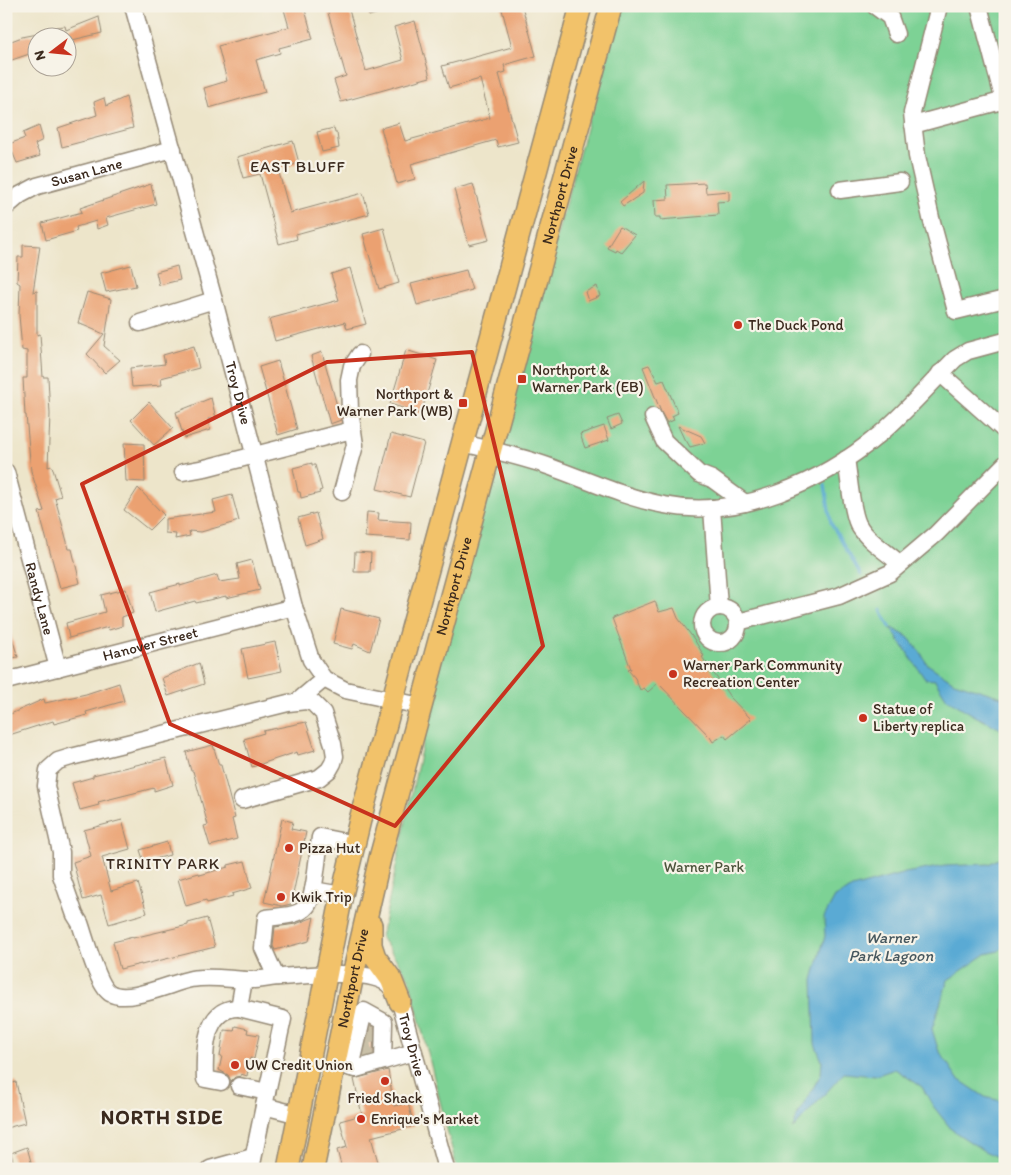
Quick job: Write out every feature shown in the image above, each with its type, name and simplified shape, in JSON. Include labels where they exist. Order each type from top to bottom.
[{"type":"main road","name":"Northport Drive","points":[[313,1169],[363,1044],[353,975],[392,812],[387,788],[388,778],[407,704],[462,443],[582,6]]},
{"type":"main road","name":"Northport Drive","points":[[288,1169],[342,895],[354,844],[407,704],[491,450],[611,6]]},
{"type":"main road","points":[[380,858],[371,928],[371,945],[374,957],[391,979],[400,1002]]},
{"type":"main road","points":[[293,1142],[295,1169]]},
{"type":"street","name":"Troy Drive","points":[[133,6],[214,300],[294,607],[311,660],[324,679]]},
{"type":"street","points":[[875,6],[890,17],[896,34]]},
{"type":"street","points":[[939,6],[912,113],[917,156],[956,311],[1005,299]]},
{"type":"street","points":[[913,124],[1004,101],[979,6]]},
{"type":"street","name":"Susan Lane","points":[[6,207],[20,195],[37,186],[173,149]]},
{"type":"street","points":[[840,190],[900,182]]},
{"type":"street","points":[[140,323],[214,300]]},
{"type":"street","points":[[462,443],[539,463],[635,498],[662,505],[712,508],[746,503],[784,491],[820,475],[880,434],[955,359],[968,351],[1005,341]]},
{"type":"street","points":[[342,492],[355,445],[352,430],[349,380],[352,366],[360,354]]},
{"type":"street","points":[[940,374],[1005,431]]},
{"type":"street","points":[[653,417],[664,441],[699,474],[712,479],[746,503]]},
{"type":"street","points":[[183,472],[352,430]]},
{"type":"street","points":[[846,458],[854,511],[858,523],[866,534],[900,564]]},
{"type":"street","points":[[738,622],[838,596],[890,573],[936,534],[1005,464]]},
{"type":"street","name":"Randy Lane","points":[[7,478],[58,668]]},
{"type":"street","points":[[712,508],[719,607]]},
{"type":"street","name":"Hanover Street","points":[[6,681],[294,607]]},
{"type":"street","points":[[719,607],[732,611],[738,622],[736,634],[732,639],[720,643],[709,639],[702,628],[704,616],[713,608],[719,607]]},
{"type":"street","points":[[298,702],[324,679],[345,690],[407,704]]},
{"type":"street","name":"Troy Drive","points":[[298,702],[166,732],[58,761],[48,770],[46,786],[61,852],[61,875],[101,982],[109,992],[122,996],[191,979],[212,977],[244,980],[327,974],[353,975],[386,982],[400,1002],[446,1169]]},
{"type":"street","points":[[242,800],[319,778],[329,770],[333,763],[335,756],[332,739],[323,713],[313,703],[298,702]]},
{"type":"street","points":[[276,977],[263,948],[266,918],[295,914],[308,906],[313,890],[320,837],[354,844]]},
{"type":"street","points":[[313,890],[342,895]]},
{"type":"street","points":[[239,1008],[244,980]]},
{"type":"street","points":[[210,1169],[252,1163],[283,1019],[239,1008],[231,1008],[212,1022],[204,1054],[205,1078],[221,1082]]},
{"type":"street","points":[[363,1044],[406,1025]]},
{"type":"street","points":[[363,1044],[414,1052]]},
{"type":"street","points":[[239,1086],[299,1115]]},
{"type":"highlighted area","points":[[472,352],[543,646],[395,826],[170,724],[82,484],[327,362]]},
{"type":"green space","name":"Warner Park","points":[[622,6],[1005,6],[1005,1169],[457,1169],[409,978],[381,937],[439,666],[590,114]]},
{"type":"water","points":[[890,627],[908,637],[927,664],[954,682],[1005,698],[1005,731],[947,699],[935,680],[925,679]]},
{"type":"water","name":"Warner Park Lagoon","points":[[1005,855],[1005,945],[999,951],[986,954],[948,980],[932,1029],[938,1049],[958,1079],[985,1097],[1005,1102],[1005,1160],[984,1151],[952,1130],[933,1106],[922,1087],[895,1069],[875,1076],[844,1073],[793,1129],[796,1118],[821,1074],[822,1061],[815,1044],[813,980],[825,936],[824,917],[835,897],[852,888],[905,873],[945,866],[989,864]]},
{"type":"building","points":[[283,6],[304,6],[313,39],[279,48],[280,53],[256,60],[265,92],[209,108],[204,88],[227,81],[218,46],[289,27]]},
{"type":"building","points":[[336,6],[348,6],[366,71],[403,60],[394,27],[415,21],[430,77],[341,102],[334,80],[346,76],[327,9]]},
{"type":"building","points":[[366,6],[392,6],[392,9],[369,16]]},
{"type":"building","points":[[501,6],[522,6],[536,56],[504,65],[506,72],[499,74],[518,142],[498,147],[496,140],[411,164],[415,179],[397,184],[381,128],[399,123],[405,141],[490,118],[480,79],[449,88],[442,66],[512,47]]},
{"type":"building","points":[[99,17],[102,33],[78,39],[78,28],[71,28]]},
{"type":"building","points":[[28,36],[28,54],[6,62],[6,43]]},
{"type":"building","points":[[126,97],[133,128],[62,147],[58,128],[97,115],[94,102],[104,98],[106,106]]},
{"type":"building","points":[[39,126],[43,140],[35,144],[40,156],[17,163],[9,144],[25,138],[23,133]]},
{"type":"building","points":[[334,128],[335,133],[337,133],[339,148],[322,152],[317,132]]},
{"type":"building","points":[[293,141],[299,163],[278,169],[290,213],[363,193],[369,214],[296,234],[297,239],[279,244],[260,174],[243,178],[237,157]]},
{"type":"building","points":[[644,181],[643,193],[623,206],[620,202]]},
{"type":"building","points":[[705,183],[706,193],[729,191],[729,201],[717,202],[718,215],[660,220],[660,217],[655,217],[654,200],[668,199],[667,185]]},
{"type":"building","points":[[151,184],[156,204],[106,218],[108,225],[97,229],[96,221],[76,227],[77,231],[46,240],[42,223],[82,212],[80,208]]},
{"type":"building","points":[[473,184],[489,240],[469,245],[454,189]]},
{"type":"building","points":[[620,226],[635,235],[621,252],[607,247]]},
{"type":"building","points":[[384,228],[399,283],[379,289],[363,234]]},
{"type":"building","points":[[23,245],[40,246],[33,292],[37,291],[37,335],[40,334],[43,377],[48,377],[50,414],[48,467],[52,466],[61,496],[55,498],[69,549],[72,549],[80,583],[60,588],[39,512],[44,511],[31,471],[23,378],[27,378],[27,351],[22,350],[19,315],[20,284],[17,282],[18,257],[23,257]]},
{"type":"building","points":[[131,265],[136,286],[106,292],[101,273]]},
{"type":"building","points":[[177,266],[180,280],[159,285],[156,272]]},
{"type":"building","points":[[350,268],[366,324],[347,329],[345,322],[275,341],[269,319],[339,300],[331,274]]},
{"type":"building","points":[[466,270],[472,290],[417,305],[411,284]]},
{"type":"building","points":[[597,286],[600,296],[588,301],[585,292]]},
{"type":"building","points":[[87,292],[111,299],[104,346],[120,360],[105,373],[87,354],[104,334],[78,323]]},
{"type":"building","points":[[194,346],[199,368],[161,378],[162,385],[132,387],[130,368],[165,364],[163,355]]},
{"type":"building","points":[[406,350],[437,360],[421,414],[390,404]]},
{"type":"building","points":[[322,352],[341,420],[330,424],[311,356]]},
{"type":"building","points":[[278,361],[297,429],[278,435],[259,367]]},
{"type":"building","points":[[649,365],[658,382],[664,380],[678,413],[672,416],[674,420],[667,423],[643,367]]},
{"type":"building","points":[[211,398],[216,418],[208,419],[210,430],[184,438],[176,412]]},
{"type":"building","points":[[149,402],[173,428],[154,445],[131,420]]},
{"type":"building","points":[[618,415],[622,424],[611,429],[607,419]]},
{"type":"building","points":[[604,426],[609,440],[585,448],[580,434]]},
{"type":"building","points":[[678,426],[701,436],[705,443],[690,447]]},
{"type":"building","points":[[391,434],[424,443],[410,497],[377,489]]},
{"type":"building","points":[[124,443],[144,444],[145,482],[126,481]]},
{"type":"building","points":[[312,463],[312,465],[315,465],[322,490],[319,491],[320,493],[301,498],[293,468]]},
{"type":"building","points":[[138,488],[164,515],[149,530],[124,510]]},
{"type":"building","points":[[232,495],[239,521],[201,532],[189,531],[190,536],[175,539],[176,534],[165,533],[165,519],[216,512],[213,500]]},
{"type":"building","points":[[367,512],[379,513],[378,520],[411,522],[410,540],[365,537]]},
{"type":"building","points":[[316,513],[323,539],[305,545],[298,518]]},
{"type":"building","points":[[355,552],[371,553],[370,572],[354,572]]},
{"type":"building","points":[[252,560],[260,590],[226,598],[226,596],[196,603],[195,601],[155,612],[150,592],[180,584],[180,586],[217,575],[219,582],[240,579],[237,564]]},
{"type":"building","points":[[126,589],[133,613],[122,617],[122,626],[109,630],[108,627],[69,638],[66,623],[105,612],[101,595]]},
{"type":"building","name":"Warner Park Community Recreation Center","points":[[655,601],[659,612],[674,608],[678,618],[704,656],[702,657],[730,697],[751,719],[727,739],[724,735],[713,742],[658,683],[648,692],[644,688],[640,690],[635,678],[628,670],[631,669],[612,618]]},
{"type":"building","points":[[341,609],[379,619],[370,651],[354,644],[352,649],[333,644]]},
{"type":"building","points":[[6,626],[8,626],[18,657],[6,659]]},
{"type":"building","points":[[275,642],[282,671],[248,678],[242,649]]},
{"type":"building","points":[[199,663],[204,684],[168,696],[162,678]]},
{"type":"building","points":[[119,683],[124,701],[86,712],[87,715],[54,724],[53,721],[6,736],[6,716],[44,699],[45,703],[86,694]]},
{"type":"building","points":[[306,722],[315,750],[298,755],[297,752],[252,767],[244,739],[264,733],[263,731]]},
{"type":"building","points":[[213,745],[219,765],[221,765],[235,818],[232,819],[237,839],[210,846],[204,826],[208,825],[186,752]]},
{"type":"building","points":[[166,758],[173,785],[154,791],[154,788],[98,802],[99,805],[80,810],[72,783],[93,777],[93,775]]},
{"type":"building","points":[[282,819],[293,822],[291,829],[306,832],[291,904],[282,906],[264,902]]},
{"type":"building","points":[[122,820],[130,849],[102,857],[111,891],[138,883],[147,913],[109,924],[101,895],[83,900],[73,862],[91,856],[84,830]]},
{"type":"building","points":[[167,842],[170,855],[144,862],[140,850]]},
{"type":"building","points":[[245,861],[252,888],[232,894],[233,896],[207,903],[206,900],[186,906],[178,879],[199,873],[200,875]]},
{"type":"building","name":"Kwik Trip","points":[[314,917],[309,941],[275,950],[273,946],[275,927],[296,924]]},
{"type":"building","points":[[207,918],[215,947],[120,969],[113,942],[188,925],[188,923]]},
{"type":"building","name":"UW Credit Union","points":[[235,1026],[248,1029],[247,1033],[259,1035],[254,1059],[250,1058],[247,1076],[241,1074],[241,1076],[235,1077],[231,1081],[228,1075],[219,1070],[222,1056],[220,1056],[224,1030],[234,1031]]},
{"type":"building","points":[[371,1026],[374,1028],[373,1054],[364,1056]]},
{"type":"building","points":[[388,1070],[394,1106],[408,1103],[414,1126],[371,1137],[380,1169],[342,1169],[337,1150],[347,1147],[340,1121],[362,1115],[354,1079]]},
{"type":"building","points":[[16,1082],[25,1123],[6,1128],[6,1085]]},
{"type":"building","points":[[27,1147],[33,1169],[15,1169],[11,1153]]},
{"type":"waterway","points":[[825,485],[831,523],[861,575]]},
{"type":"waterway","points":[[881,610],[890,627]]},
{"type":"tunnel","points":[[363,1037],[375,1034]]},
{"type":"tunnel","points":[[360,1053],[372,1050]]},
{"type":"place","name":"The Duck Pond","points":[[738,325]]},
{"type":"place","name":"Northport & Warner Park (EB)","points":[[522,379]]},
{"type":"place","name":"Northport & Warner Park (WB)","points":[[463,403]]},
{"type":"place","name":"Warner Park Community Recreation Center","points":[[673,674]]},
{"type":"place","name":"Statue of Liberty replica","points":[[863,718]]},
{"type":"place","name":"Pizza Hut","points":[[289,848]]},
{"type":"place","name":"Kwik Trip","points":[[281,897]]},
{"type":"place","name":"UW Credit Union","points":[[235,1065]]},
{"type":"place","name":"Fried Shack","points":[[385,1081]]},
{"type":"place","name":"Enrique's Market","points":[[361,1119]]},
{"type":"district","name":"EAST BLUFF","points":[[298,166]]},
{"type":"district","name":"TRINITY PARK","points":[[163,863]]},
{"type":"district","name":"NORTH SIDE","points":[[162,1117]]}]
